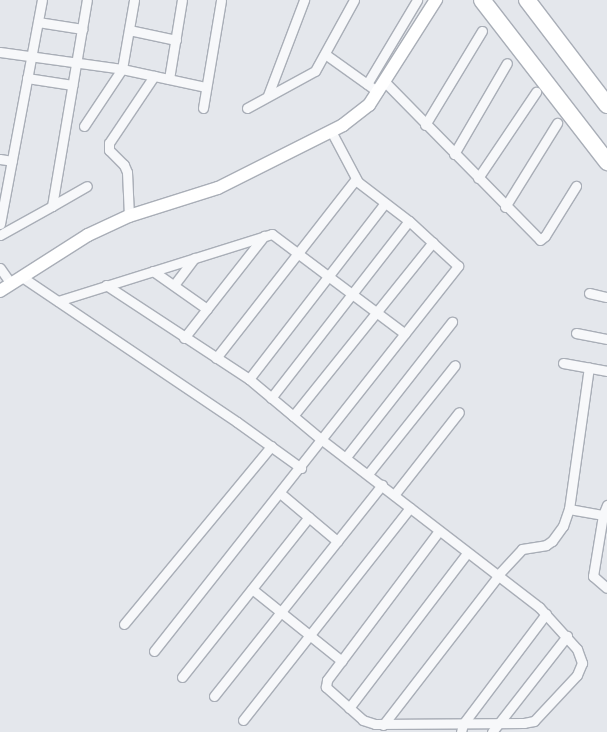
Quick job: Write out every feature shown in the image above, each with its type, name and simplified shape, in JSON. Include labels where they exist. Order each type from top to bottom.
[{"type":"highway","points":[[482,0],[607,162]]},
{"type":"highway","points":[[530,4],[607,105]]},
{"type":"main road","points":[[6,287],[88,235],[129,216],[218,188],[331,132],[369,105],[436,0]]},
{"type":"street","points":[[0,224],[42,0]]},
{"type":"street","points":[[52,206],[87,0]]},
{"type":"street","points":[[84,126],[122,70],[134,0]]},
{"type":"street","points":[[169,79],[182,0]]},
{"type":"street","points":[[203,108],[221,0]]},
{"type":"street","points":[[268,95],[304,0]]},
{"type":"street","points":[[247,108],[315,71],[354,0]]},
{"type":"street","points":[[367,84],[417,0]]},
{"type":"street","points":[[38,22],[82,29]]},
{"type":"street","points":[[129,30],[176,40]]},
{"type":"street","points":[[425,125],[482,31]]},
{"type":"street","points":[[0,52],[122,70],[206,87]]},
{"type":"street","points":[[325,54],[367,84],[382,87],[425,125],[540,240],[545,236],[576,186]]},
{"type":"street","points":[[454,154],[507,64]]},
{"type":"street","points":[[129,216],[127,172],[124,165],[108,147],[154,76]]},
{"type":"street","points":[[27,78],[72,85]]},
{"type":"street","points":[[478,178],[536,92]]},
{"type":"street","points":[[505,207],[557,123]]},
{"type":"street","points":[[154,651],[458,266],[409,221],[356,179],[331,132]]},
{"type":"street","points":[[0,159],[12,161]]},
{"type":"street","points":[[216,358],[356,179]]},
{"type":"street","points":[[0,235],[87,186]]},
{"type":"street","points":[[249,380],[385,203]]},
{"type":"street","points":[[271,398],[409,221]]},
{"type":"street","points":[[184,338],[264,236]]},
{"type":"street","points":[[58,301],[264,236],[276,236],[405,334]]},
{"type":"street","points":[[293,416],[433,242]]},
{"type":"street","points":[[174,285],[194,258]]},
{"type":"street","points":[[0,268],[6,287]]},
{"type":"street","points":[[153,271],[207,308]]},
{"type":"street","points":[[22,277],[271,446],[300,468]]},
{"type":"street","points":[[106,286],[249,380],[322,440],[546,614],[567,636],[582,658],[582,667],[577,675],[534,721],[494,728],[410,728],[383,726],[363,720],[326,686],[327,680],[439,531]]},
{"type":"street","points":[[589,292],[607,297]]},
{"type":"street","points":[[346,457],[452,322]]},
{"type":"street","points":[[576,334],[607,339]]},
{"type":"street","points":[[563,362],[607,371]]},
{"type":"street","points":[[368,474],[455,365]]},
{"type":"street","points":[[383,726],[498,576],[522,549],[546,545],[552,541],[563,526],[569,509],[589,367]]},
{"type":"street","points":[[394,495],[459,412]]},
{"type":"street","points":[[124,624],[271,446]]},
{"type":"street","points":[[214,696],[382,485]]},
{"type":"street","points":[[280,493],[337,541]]},
{"type":"street","points":[[607,505],[593,576],[607,588]]},
{"type":"street","points":[[243,720],[410,508]]},
{"type":"street","points":[[569,509],[605,515]]},
{"type":"street","points":[[182,677],[309,517]]},
{"type":"street","points":[[349,708],[467,553]]},
{"type":"street","points":[[252,589],[309,636],[342,660]]},
{"type":"street","points":[[462,728],[546,614]]},
{"type":"street","points":[[494,728],[567,636]]}]
